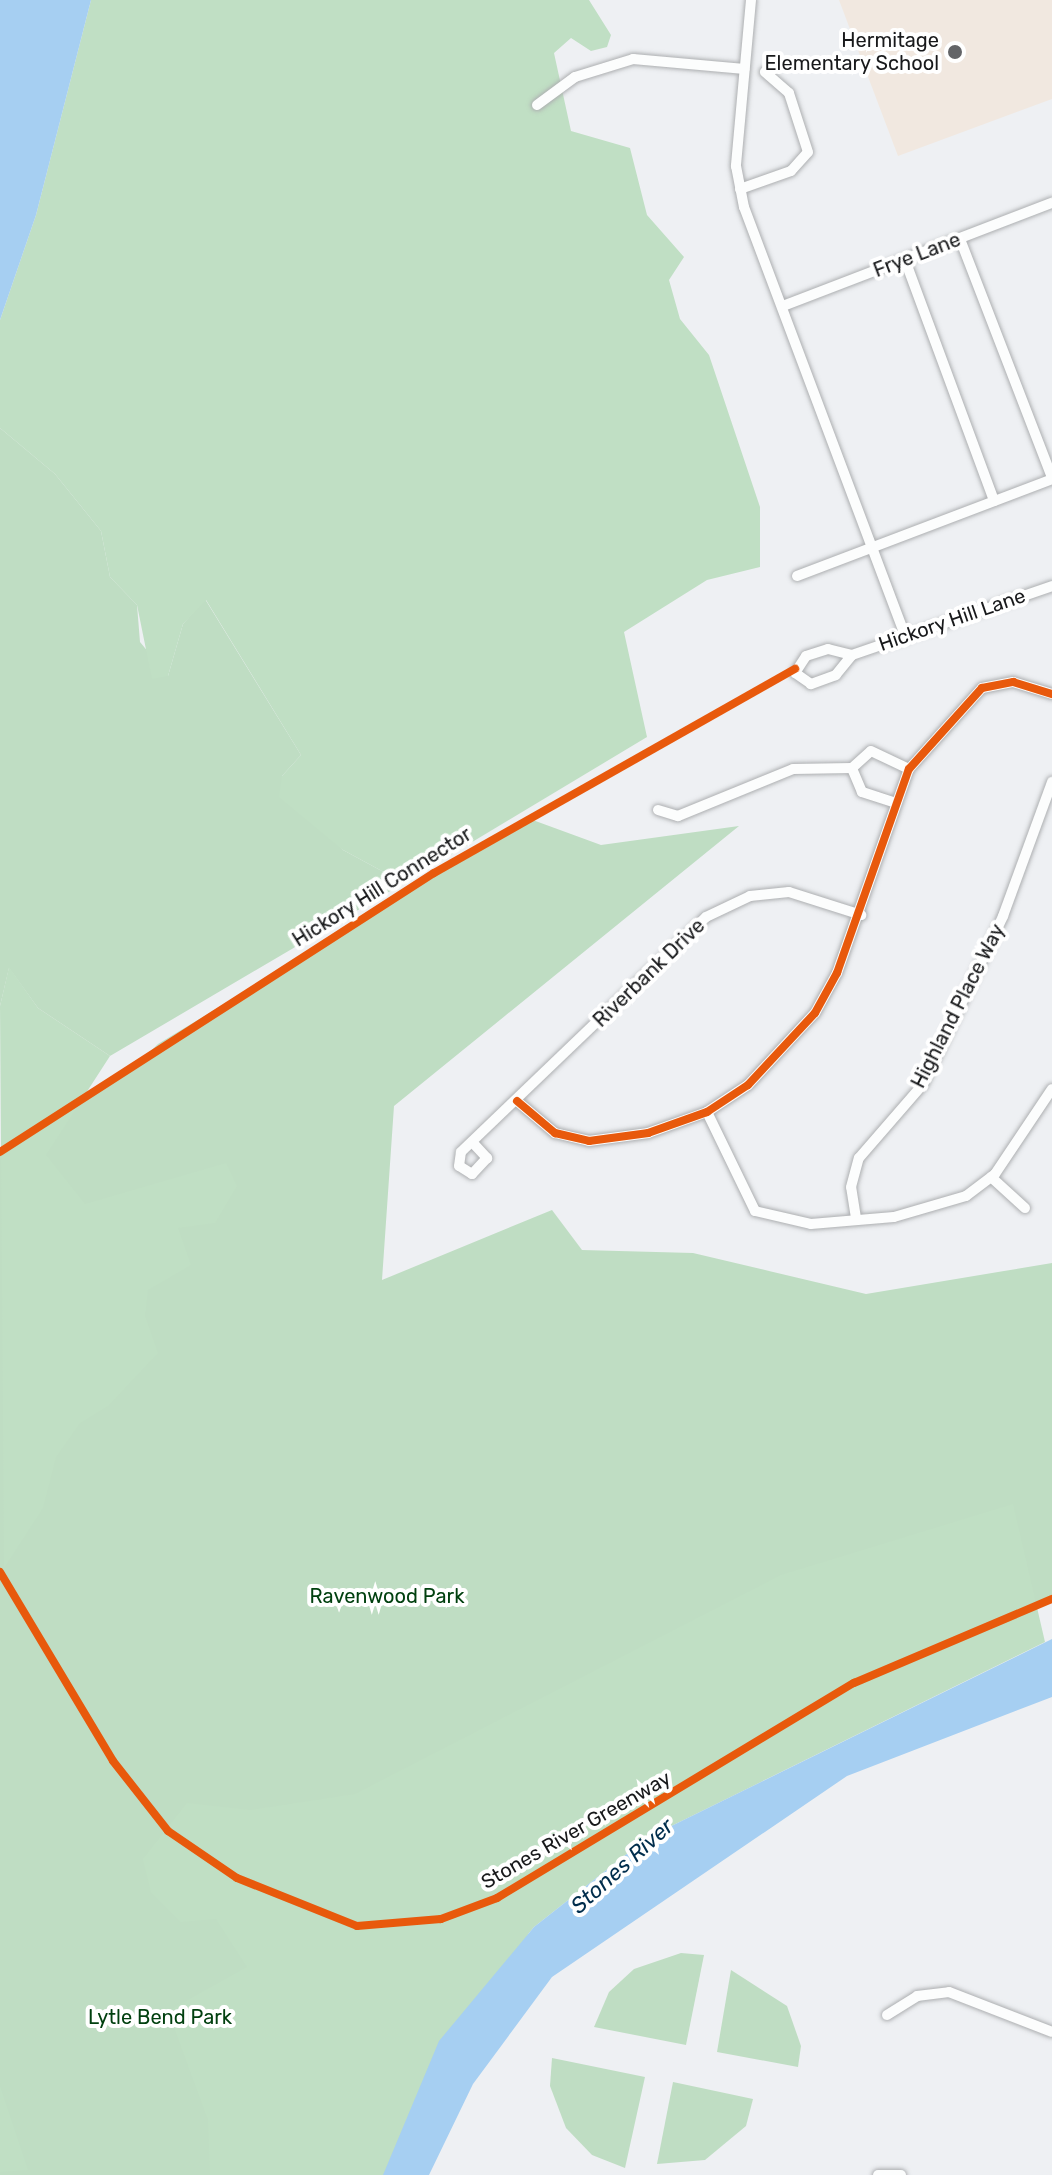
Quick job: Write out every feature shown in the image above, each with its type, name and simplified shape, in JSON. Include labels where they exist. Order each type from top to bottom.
[{"type":"street","points":[[751,0],[740,189],[906,637]]},
{"type":"street","points":[[537,105],[575,77],[633,59],[745,69]]},
{"type":"street","points":[[740,189],[791,171],[808,152],[789,93],[765,72]]},
{"type":"street","name":"Frye Lane","points":[[783,306],[1052,203]]},
{"type":"street","points":[[797,576],[1052,478],[960,239]]},
{"type":"street","points":[[905,260],[994,501]]},
{"type":"street","name":"Hickory Hill Lane","points":[[852,655],[836,675],[811,684],[795,673],[801,659],[824,650],[852,655],[1052,586]]},
{"type":"street","points":[[517,1101],[555,1133],[589,1141],[648,1133],[707,1112],[748,1085],[815,1013],[861,915],[909,769],[982,688],[1013,682],[1052,694]]},
{"type":"street","points":[[658,810],[678,816],[793,769],[852,768],[871,751],[909,769]]},
{"type":"street","points":[[852,768],[862,792],[896,803]]},
{"type":"street","name":"Highland Place Way","points":[[856,1218],[851,1187],[859,1158],[923,1084],[1003,916],[1052,782]]},
{"type":"street","name":"Riverbank Drive","points":[[473,1143],[706,917],[727,904],[789,892],[861,915]]},
{"type":"street","points":[[707,1112],[749,1197],[765,1217],[811,1224],[936,1209],[991,1177],[1052,1089]]},
{"type":"street","points":[[991,1177],[1025,1208]]},
{"type":"street","points":[[887,2015],[917,1996],[949,1992],[1052,2032]]},
{"type":"street","points":[[878,2175],[901,2175]]},
{"type":"shaded area","name":"Hermitage Elementary School","points":[[839,0],[1052,0],[1052,99],[898,156]]},
{"type":"green space","points":[[91,0],[589,0],[611,35],[607,47],[591,51],[571,38],[554,53],[571,131],[630,148],[647,215],[684,257],[669,280],[680,319],[709,355],[760,507],[760,567],[707,580],[624,632],[647,737],[404,883],[343,850],[279,797],[282,776],[301,755],[206,600],[183,624],[168,676],[152,679],[137,605],[110,577],[101,531],[55,474],[0,428],[0,320],[36,215]]},
{"type":"green space","points":[[0,428],[55,474],[101,531],[110,577],[137,605],[140,642],[168,676],[183,624],[205,599],[301,755],[282,776],[343,850],[404,883],[110,1056],[38,1008],[9,968],[0,1006]]},
{"type":"green space","name":"Ravenwood Park","points":[[530,819],[601,845],[739,826],[394,1106],[382,1280],[552,1210],[582,1250],[693,1253],[866,1294],[1052,1263],[1052,1599],[936,1643],[555,1864],[501,2004],[414,2175],[0,2175],[0,1152],[132,1069],[158,1044]]},
{"type":"green space","points":[[9,967],[38,1008],[110,1056],[46,1155],[85,1204],[226,1163],[237,1186],[215,1223],[178,1228],[191,1265],[148,1290],[145,1316],[158,1353],[108,1406],[80,1423],[56,1457],[43,1508],[4,1568],[0,1006]]},
{"type":"green space","points":[[1013,1504],[1045,1642],[647,1838],[534,1927],[439,2041],[383,2175],[210,2175],[208,2120],[168,2011],[247,1967],[216,1919],[181,1922],[151,1892],[143,1859],[187,1803],[250,1810],[355,1794],[781,1575]]},
{"type":"green space","points":[[681,1953],[704,1955],[686,2045],[594,2027],[609,1992],[634,1969]]},
{"type":"green space","points":[[731,1970],[787,2006],[801,2046],[798,2067],[717,2052]]},
{"type":"green space","points":[[552,2058],[645,2077],[625,2168],[592,2155],[566,2128],[550,2086]]},
{"type":"green space","points":[[673,2082],[753,2099],[746,2126],[705,2160],[657,2164]]},
{"type":"green space","points":[[0,2086],[28,2170],[0,2172]]},
{"type":"water","points":[[0,0],[91,0],[36,215],[0,320]]},
{"type":"water","name":"Stones River","points":[[1052,1639],[1052,1697],[847,1776],[552,1977],[473,2084],[429,2175],[383,2175],[439,2041],[534,1927],[647,1838]]},
{"type":"cycle path","name":"Hickory Hill Connector","points":[[0,1152],[434,873],[795,669]]},
{"type":"cycle path","points":[[517,1101],[555,1133],[589,1141],[648,1133],[707,1112],[748,1085],[815,1013],[837,973],[909,769],[982,688],[1013,682],[1052,694]]},
{"type":"cycle path","name":"Stones River Greenway","points":[[0,1572],[113,1761],[168,1831],[237,1878],[357,1926],[441,1919],[497,1898],[854,1683],[1052,1599]]},
{"type":"place","name":"Hermitage Elementary School","points":[[955,52]]},
{"type":"park label","name":"Lytle Bend Park","points":[[160,2017]]}]
